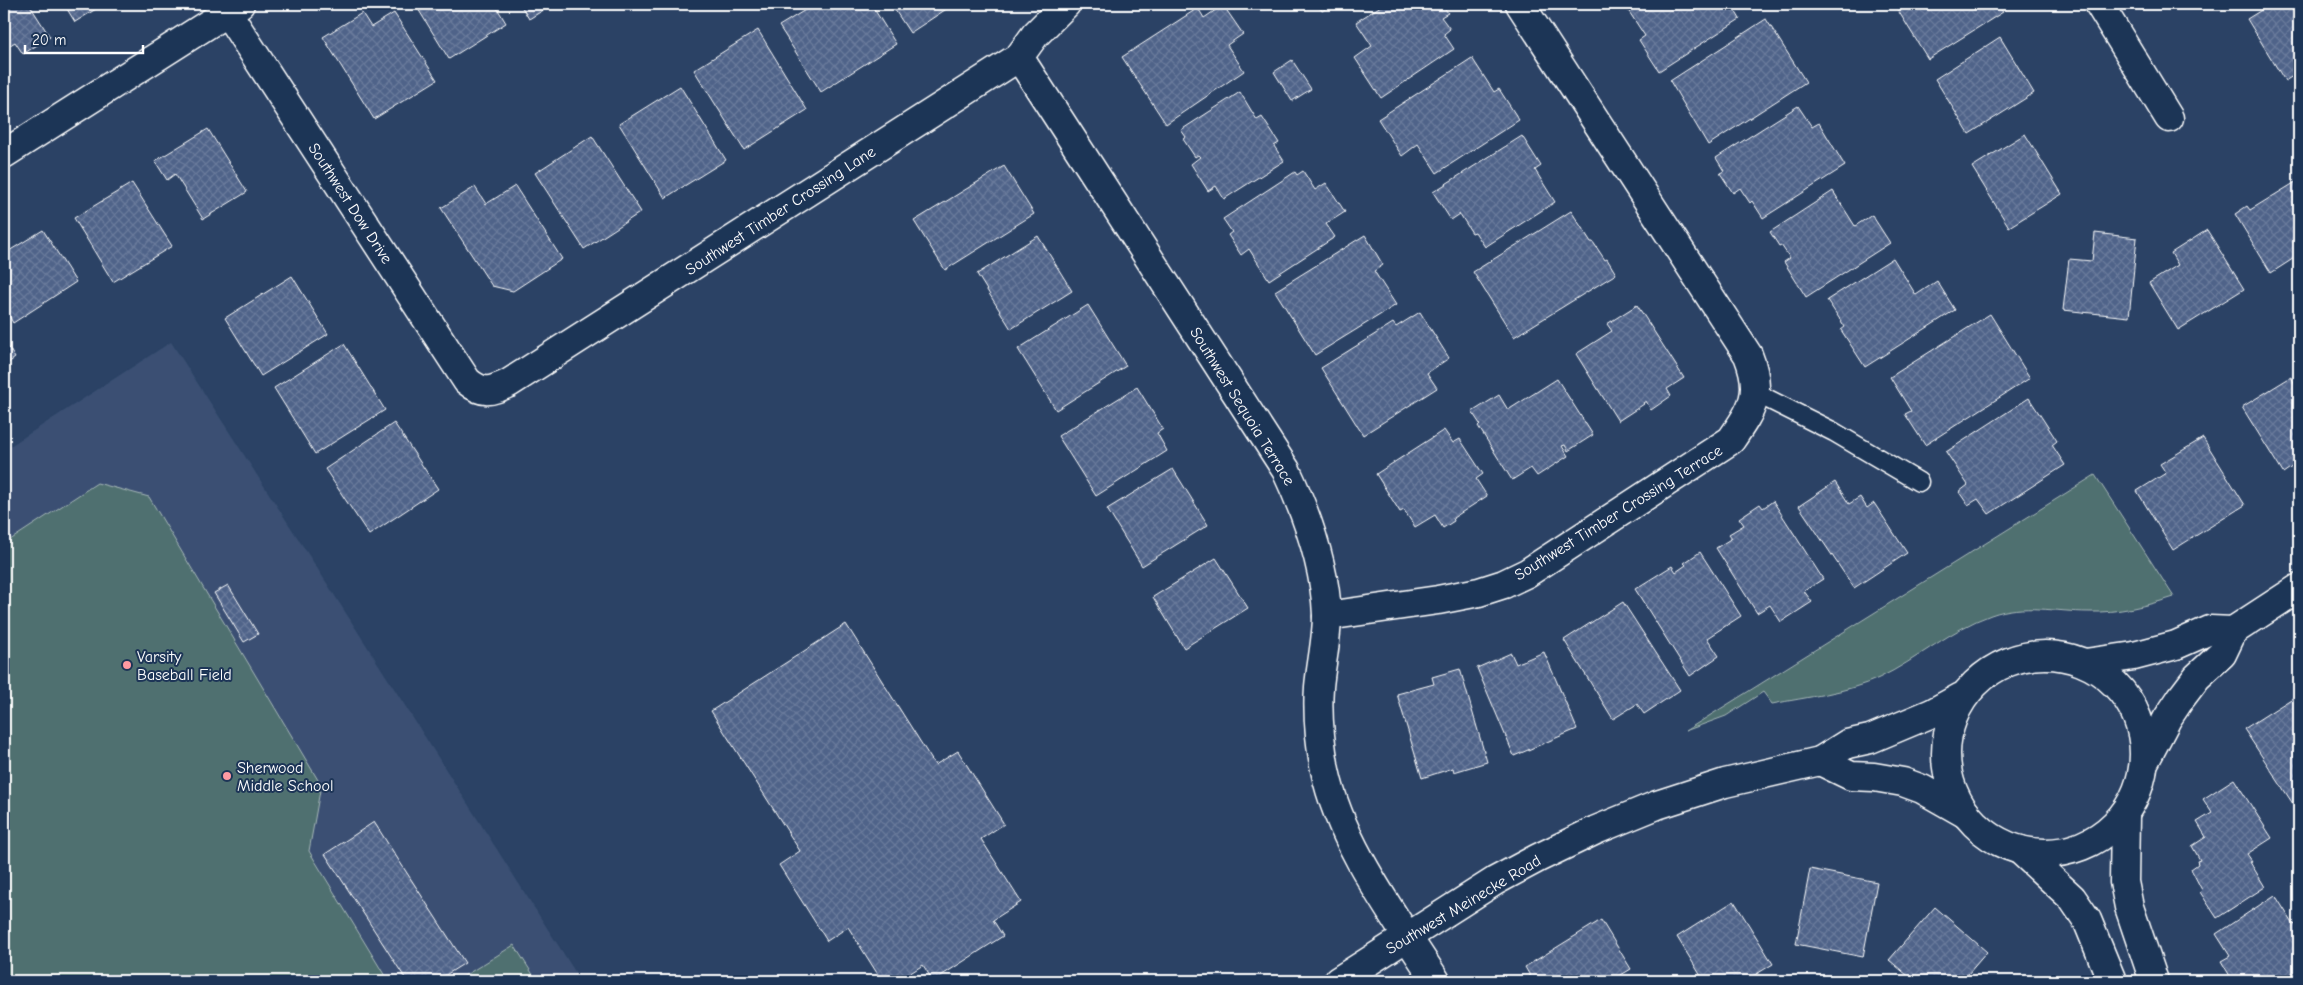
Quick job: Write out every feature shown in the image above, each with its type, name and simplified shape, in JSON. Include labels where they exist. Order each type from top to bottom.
[{"type":"street","name":"Southwest Timber Crossing Lane","points":[[478,390],[493,391],[509,382],[1020,57],[1035,34],[1066,4]]},
{"type":"street","name":"Southwest Timber Crossing Terrace","points":[[1327,616],[1438,600],[1479,592],[1527,573],[1731,440],[1752,409],[1756,375],[1735,333],[1520,4]]},
{"type":"street","points":[[2099,4],[2170,118]]},
{"type":"street","points":[[4,154],[234,8]]},
{"type":"street","name":"Southwest Dow Drive","points":[[234,8],[457,366],[467,381],[478,390]]},
{"type":"street","name":"Southwest Sequoia Terrace","points":[[1020,57],[1286,470],[1302,505],[1320,570],[1327,616],[1319,689],[1318,724],[1326,772],[1336,808],[1358,856],[1376,889],[1436,981]]},
{"type":"street","points":[[2020,850],[2048,853],[2079,849],[2112,829],[2125,815],[2136,795],[2146,759],[2167,719],[2197,677],[2222,654],[2233,631],[2299,588]]},
{"type":"street","points":[[2085,663],[2134,656],[2176,646],[2210,630],[2233,631]]},
{"type":"street","points":[[2112,981],[2087,920],[2072,898],[2020,850],[1986,834],[1966,814],[1952,791],[1946,773],[1944,756],[1948,721],[1961,697],[1985,675],[2018,659],[2056,656],[2085,663],[2110,677],[2129,696],[2140,720],[2145,737],[2146,759]]},
{"type":"street","name":"Southwest Meinecke Road","points":[[1338,981],[1495,881],[1596,830],[1657,804],[1725,783],[1820,761],[1848,744],[1870,739],[1932,713],[1961,697]]},
{"type":"street","points":[[1820,761],[1851,776],[1874,777],[1903,782],[1922,789],[1966,814]]},
{"type":"street","points":[[2125,815],[2124,882],[2129,907],[2154,981]]},
{"type":"lane","points":[[1754,392],[1834,432],[1919,482]]},
{"type":"shaded area","name":"Sherwood Middle School","points":[[171,342],[581,981],[4,981],[4,450]]},
{"type":"green space","points":[[2095,475],[2174,597],[2142,606],[2100,612],[2040,609],[2003,611],[1962,628],[1907,663],[1866,683],[1826,694],[1772,704],[1763,692],[1726,716],[1685,731]]},
{"type":"green space","name":"Varsity Baseball Field","points":[[97,483],[149,497],[321,785],[309,851],[388,981],[4,981],[4,544]]},
{"type":"green space","points":[[514,945],[537,981],[456,981]]},
{"type":"building","points":[[4,4],[29,4],[50,37],[23,54],[15,42],[4,49]]},
{"type":"building","points":[[64,4],[104,4],[75,22]]},
{"type":"building","points":[[415,4],[498,4],[500,7],[497,8],[506,23],[449,59]]},
{"type":"building","points":[[520,4],[553,4],[529,19]]},
{"type":"building","points":[[815,4],[871,4],[896,44],[821,92],[779,26]]},
{"type":"building","points":[[891,4],[954,4],[910,33]]},
{"type":"building","points":[[1317,4],[1334,4],[1322,11]]},
{"type":"building","points":[[1384,4],[1442,4],[1448,13],[1441,17],[1450,29],[1444,34],[1454,49],[1381,98],[1355,58],[1372,46],[1356,22]]},
{"type":"building","points":[[1624,4],[1731,4],[1740,19],[1659,71],[1639,40],[1645,36]]},
{"type":"building","points":[[1894,4],[1997,4],[2003,12],[1928,59]]},
{"type":"building","points":[[2271,4],[2299,4],[2299,72],[2285,81],[2247,19]]},
{"type":"building","points":[[1223,5],[1243,34],[1227,45],[1244,71],[1166,124],[1122,57],[1198,8],[1204,18]]},
{"type":"building","points":[[362,13],[371,27],[394,13],[437,80],[374,119],[323,37]]},
{"type":"building","points":[[1766,19],[1806,82],[1708,145],[1670,81]]},
{"type":"building","points":[[758,30],[807,110],[744,150],[694,70]]},
{"type":"building","points":[[2000,37],[2034,93],[1969,134],[1935,79]]},
{"type":"building","points":[[1472,58],[1494,92],[1499,89],[1519,120],[1437,173],[1418,144],[1402,156],[1378,119]]},
{"type":"building","points":[[1292,60],[1311,89],[1292,101],[1274,72]]},
{"type":"building","points":[[680,86],[726,160],[665,198],[619,124]]},
{"type":"building","points":[[1240,92],[1257,120],[1262,117],[1279,143],[1274,146],[1284,161],[1224,199],[1216,186],[1208,191],[1191,164],[1200,157],[1198,155],[1195,157],[1183,139],[1186,137],[1181,130]]},
{"type":"building","points":[[1798,106],[1812,127],[1819,123],[1845,166],[1763,218],[1752,201],[1750,203],[1740,188],[1733,193],[1720,173],[1724,171],[1716,158]]},
{"type":"building","points":[[208,129],[247,192],[203,219],[175,174],[167,180],[155,161]]},
{"type":"building","points":[[2025,134],[2062,194],[2009,227],[1972,167]]},
{"type":"building","points":[[592,136],[641,212],[584,249],[535,173]]},
{"type":"building","points":[[1522,136],[1541,166],[1535,170],[1555,202],[1485,247],[1475,232],[1472,233],[1460,214],[1451,220],[1433,192]]},
{"type":"building","points":[[1004,166],[1034,214],[945,270],[914,221]]},
{"type":"building","points":[[1303,171],[1315,190],[1326,183],[1345,212],[1326,224],[1335,237],[1269,280],[1249,249],[1241,255],[1228,235],[1232,232],[1223,219],[1295,172],[1297,175]]},
{"type":"building","points":[[2299,180],[2299,255],[2271,273],[2235,214],[2247,206],[2250,210]]},
{"type":"building","points":[[132,183],[172,246],[113,282],[74,218]]},
{"type":"building","points":[[515,186],[562,259],[513,291],[492,286],[441,208],[475,187],[486,204]]},
{"type":"building","points":[[1833,191],[1855,226],[1872,215],[1890,243],[1806,297],[1784,262],[1790,258],[1770,232]]},
{"type":"building","points":[[1571,211],[1591,242],[1593,242],[1605,260],[1607,259],[1616,274],[1514,337],[1473,272]]},
{"type":"building","points":[[43,230],[76,282],[13,323],[4,307],[4,254]]},
{"type":"building","points":[[2207,230],[2244,289],[2178,330],[2149,283],[2178,265],[2171,253]]},
{"type":"building","points":[[2095,233],[2137,238],[2129,317],[2063,310],[2069,259],[2092,261]]},
{"type":"building","points":[[1365,235],[1383,265],[1374,271],[1396,305],[1315,355],[1275,291]]},
{"type":"building","points":[[1038,236],[1072,291],[1011,329],[977,274]]},
{"type":"building","points":[[1893,258],[1916,295],[1937,281],[1955,310],[1865,367],[1841,330],[1845,327],[1827,300]]},
{"type":"building","points":[[292,276],[328,334],[261,376],[225,318]]},
{"type":"building","points":[[1088,305],[1126,366],[1056,410],[1018,349]]},
{"type":"building","points":[[1637,305],[1684,378],[1667,389],[1671,396],[1651,410],[1646,401],[1618,421],[1576,354],[1612,331],[1607,324]]},
{"type":"building","points":[[1420,312],[1449,358],[1427,373],[1437,388],[1363,435],[1321,368],[1393,323],[1396,327]]},
{"type":"building","points":[[1990,314],[2030,378],[1925,445],[1905,414],[1911,411],[1890,377]]},
{"type":"building","points":[[4,340],[15,358],[4,366]]},
{"type":"building","points":[[344,344],[385,410],[315,454],[274,388]]},
{"type":"building","points":[[2291,377],[2299,391],[2299,462],[2283,473],[2242,407]]},
{"type":"building","points":[[1557,379],[1593,435],[1568,451],[1565,445],[1562,446],[1568,456],[1537,476],[1531,468],[1512,480],[1478,426],[1480,424],[1472,412],[1499,395],[1508,410]]},
{"type":"building","points":[[1137,387],[1163,429],[1157,433],[1167,451],[1096,496],[1058,436]]},
{"type":"building","points":[[2029,398],[2057,441],[2052,445],[2065,465],[1989,514],[1978,499],[1968,505],[1959,492],[1968,485],[1946,452]]},
{"type":"building","points":[[394,423],[438,489],[369,535],[325,469]]},
{"type":"building","points":[[1444,430],[1453,443],[1460,439],[1483,474],[1476,479],[1487,496],[1453,518],[1454,521],[1443,528],[1435,515],[1415,527],[1404,510],[1400,512],[1376,474]]},
{"type":"building","points":[[2203,438],[2245,505],[2173,550],[2137,491],[2166,473],[2160,464]]},
{"type":"building","points":[[1173,469],[1208,525],[1142,566],[1107,509]]},
{"type":"building","points":[[1835,482],[1849,504],[1860,497],[1867,508],[1874,503],[1907,553],[1854,588],[1799,506]]},
{"type":"building","points":[[1773,501],[1823,579],[1804,591],[1812,602],[1781,622],[1770,605],[1757,613],[1716,548],[1732,538],[1729,534],[1744,525],[1739,518],[1760,504],[1763,508]]},
{"type":"building","points":[[1700,552],[1741,616],[1707,638],[1719,656],[1690,676],[1635,589],[1672,566],[1676,572],[1686,565],[1684,563]]},
{"type":"building","points":[[1216,558],[1248,608],[1184,648],[1153,597]]},
{"type":"building","points":[[228,585],[258,634],[244,642],[214,593]]},
{"type":"building","points":[[1623,602],[1680,690],[1644,714],[1637,704],[1613,719],[1564,640]]},
{"type":"building","points":[[846,624],[935,765],[958,751],[1004,824],[981,839],[1021,902],[993,920],[1003,936],[933,981],[923,965],[898,981],[882,981],[848,927],[827,941],[779,865],[800,851],[711,711]]},
{"type":"building","points":[[1544,652],[1577,729],[1514,756],[1477,668],[1511,653],[1516,664]]},
{"type":"building","points":[[1460,669],[1487,762],[1454,772],[1453,768],[1422,778],[1397,694],[1434,684],[1432,677]]},
{"type":"building","points":[[2299,694],[2299,813],[2244,729]]},
{"type":"building","points":[[2234,779],[2272,838],[2247,854],[2265,887],[2217,918],[2200,892],[2202,890],[2191,869],[2200,860],[2192,846],[2206,837],[2197,822],[2212,813],[2203,799]]},
{"type":"building","points":[[374,822],[465,963],[436,981],[407,981],[325,854]]},
{"type":"building","points":[[1810,869],[1877,882],[1863,957],[1796,944]]},
{"type":"building","points":[[2275,895],[2294,925],[2299,921],[2299,969],[2280,981],[2228,981],[2226,978],[2230,976],[2221,961],[2230,956],[2216,934]]},
{"type":"building","points":[[1734,901],[1773,964],[1745,981],[1704,981],[1677,937]]},
{"type":"building","points":[[1935,907],[1987,952],[1962,981],[1914,981],[1889,960]]},
{"type":"building","points":[[1601,920],[1631,969],[1611,981],[1533,981],[1525,967]]},
{"type":"place","name":"Varsity Baseball Field","points":[[127,665]]},
{"type":"place","name":"Sherwood Middle School","points":[[227,776]]}]
